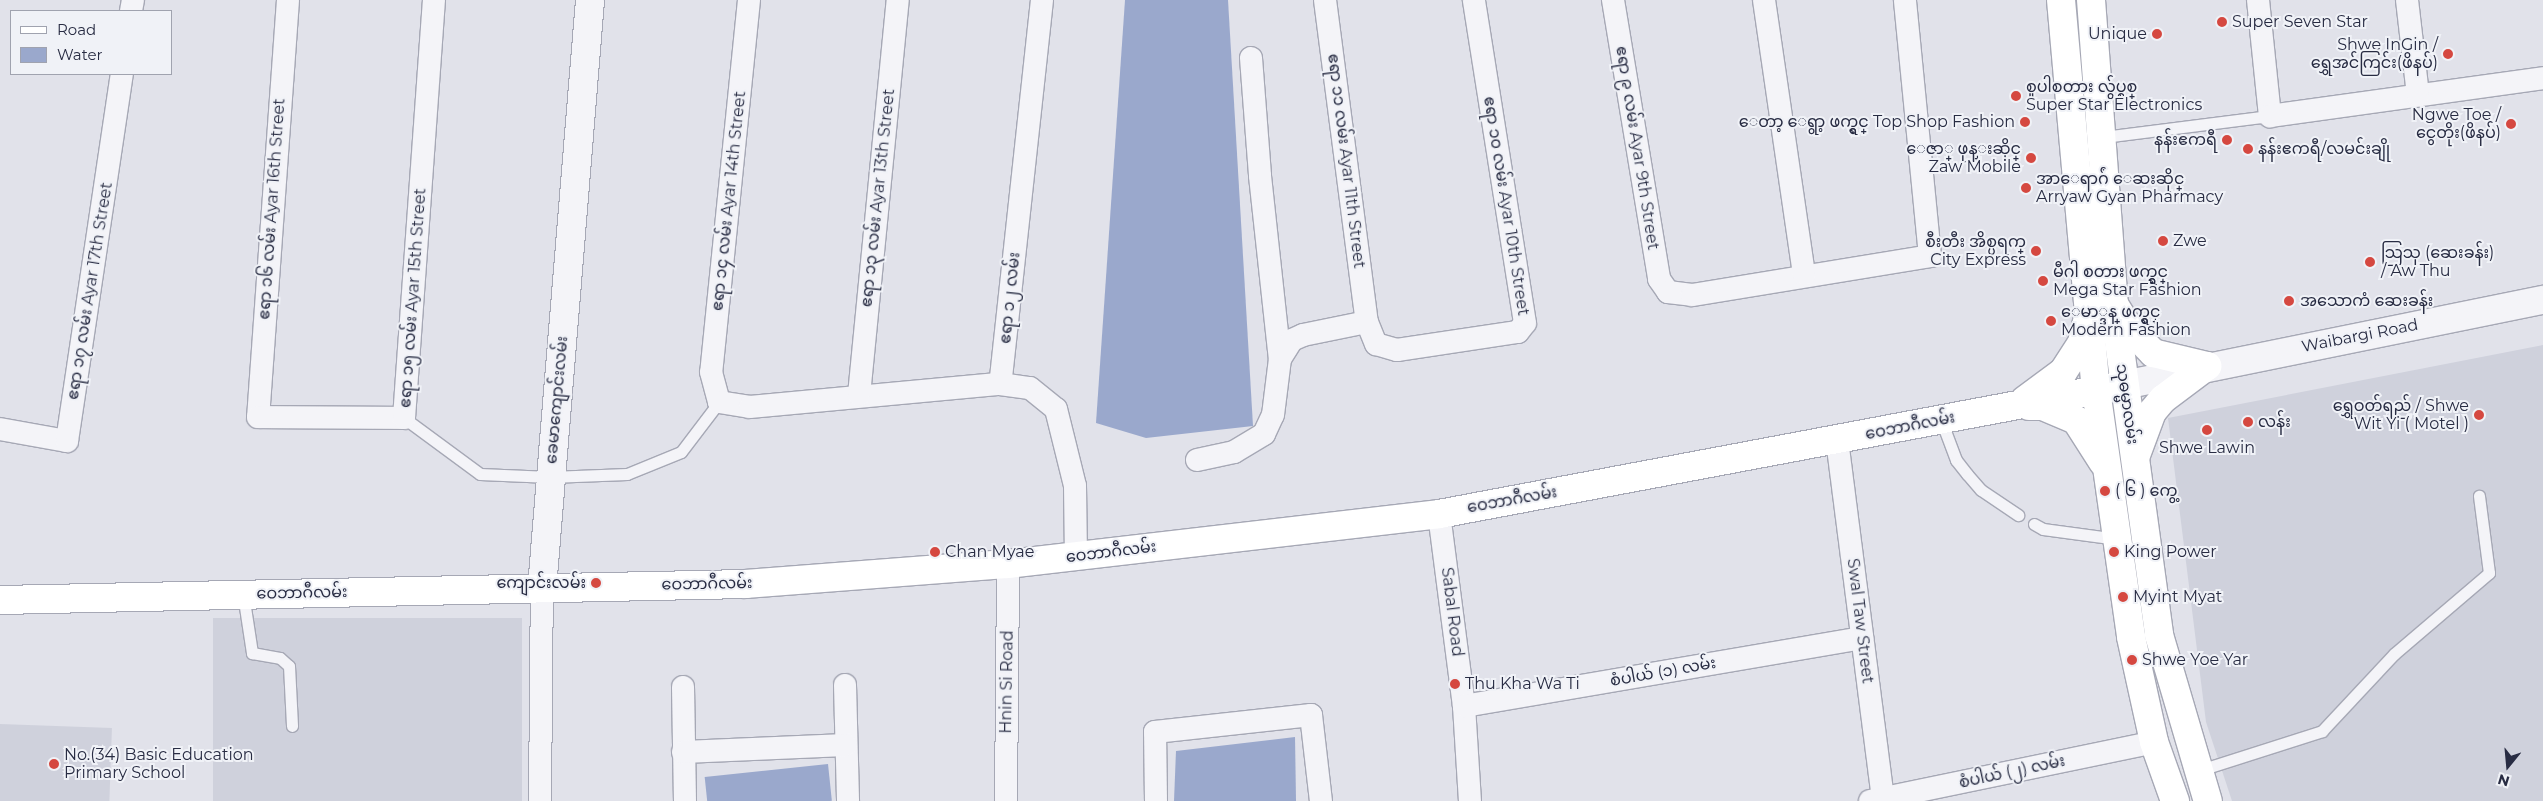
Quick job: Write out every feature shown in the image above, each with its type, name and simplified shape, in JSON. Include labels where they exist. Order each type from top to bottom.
[{"type":"main road","name":"သုဓမ္မာလမ်း","points":[[2060,0],[2101,309],[2124,385],[2159,635],[2208,801]]},
{"type":"main road","name":"သုဓမ္မာလမ်း","points":[[2091,0],[2103,137],[2101,309],[2096,390],[2131,636],[2154,742],[2175,801]]},
{"type":"main road","points":[[2018,405],[2063,372],[2101,309],[2129,328],[2153,353],[2207,366]]},
{"type":"main road","points":[[2135,458],[2152,412],[2163,399],[2207,366]]},
{"type":"main road","name":"ဝေဘာဂီလမ်း","points":[[0,600],[746,584],[1008,564],[1439,514],[2124,385]]},
{"type":"main road","points":[[2018,405],[2043,406],[2076,420],[2108,470]]},
{"type":"street","name":"ဧရာ ၁၆ လမ်း Ayar 16th Street","points":[[258,417],[288,0]]},
{"type":"street","name":"ဧရာ ၁၅ လမ်း Ayar 15th Street","points":[[258,417],[404,418],[434,0]]},
{"type":"street","name":"ခေမာကျောင်းလမ်း","points":[[540,801],[542,588],[590,0]]},
{"type":"street","name":"ဧရာ ၁၄ လမ်း Ayar 14th Street","points":[[719,402],[711,372],[750,0]]},
{"type":"street","name":"ဧရာ ၁၃ လမ်း Ayar 13th Street","points":[[859,395],[898,0]]},
{"type":"street","name":"ဧရာ ၁၂ လမ်း","points":[[1000,384],[1042,0]]},
{"type":"street","name":"ဧရာ ၁၁ လမ်း Ayar 11th Street","points":[[1325,0],[1367,322]]},
{"type":"street","name":"ဧရာ ၁၀ လမ်း Ayar 10th Street","points":[[1367,322],[1376,344],[1397,350],[1513,333],[1524,327],[1474,0]]},
{"type":"street","name":"ဧရာ ၉ လမ်း Ayar 9th Street","points":[[1613,0],[1658,279],[1668,292],[1692,295],[1804,274]]},
{"type":"street","points":[[1764,0],[1804,274],[1930,256],[1905,0]]},
{"type":"street","points":[[2258,0],[2270,116],[2543,78]]},
{"type":"street","points":[[2407,0],[2418,95]]},
{"type":"street","points":[[1197,460],[1234,452],[1264,434],[1273,415],[1280,359],[1251,58]]},
{"type":"street","name":"ဧရာ ၁၇ လမ်း Ayar 17th Street","points":[[0,429],[68,440],[122,75]]},
{"type":"street","name":"Waibargi Road","points":[[2207,366],[2543,300]]},
{"type":"street","points":[[1280,359],[1286,346],[1303,335],[1367,322]]},
{"type":"street","name":"ဝေဘာဂီလမ်း","points":[[2124,385],[2207,366]]},
{"type":"street","points":[[719,402],[750,406],[1000,384],[1030,388],[1056,410],[1075,486],[1076,556]]},
{"type":"street","name":"Swal Taw Street","points":[[1837,440],[1862,638],[1878,800]]},
{"type":"street","name":"Sabal Road","points":[[1439,514],[1464,706],[1470,801]]},
{"type":"street","name":"Hnin Si Road","points":[[1006,801],[1008,564]]},
{"type":"street","name":"စံပါယ် (၁) လမ်း","points":[[1464,706],[1862,638]]},
{"type":"street","points":[[845,685],[848,801]]},
{"type":"street","points":[[683,687],[685,801]]},
{"type":"street","points":[[1156,801],[1155,732],[1312,715],[1321,801]]},
{"type":"street","name":"စံပါယ် (၂) လမ်း","points":[[1878,800],[2154,742]]},
{"type":"street","points":[[683,752],[846,745]]},
{"type":"lane","points":[[2103,137],[2270,116]]},
{"type":"lane","points":[[404,418],[480,474],[550,477],[627,474],[681,452],[719,402]]},
{"type":"lane","points":[[1941,420],[1956,460],[1967,474],[1981,490],[2018,515]]},
{"type":"lane","points":[[2200,770],[2322,731],[2394,654],[2489,573],[2479,496]]},
{"type":"lane","points":[[2034,524],[2042,529],[2117,539]]},
{"type":"lane","points":[[243,594],[252,653],[286,661],[289,666],[292,726]]},
{"type":"shaded area","points":[[2543,345],[2543,801],[2232,801],[2206,722],[2168,418]]},
{"type":"shaded area","points":[[213,618],[522,618],[522,801],[213,801]]},
{"type":"shaded area","name":"No.(34) Basic Education Primary School","points":[[0,724],[112,728],[109,801],[0,801]]},
{"type":"water","points":[[1125,0],[1228,0],[1253,426],[1146,438],[1096,423]]},
{"type":"water","points":[[1295,737],[1296,801],[1174,801],[1176,751]]},
{"type":"water","points":[[828,764],[832,801],[707,801],[705,777]]},
{"type":"place","name":"Super Seven Star","points":[[2222,22]]},
{"type":"place","name":"Unique","points":[[2157,34]]},
{"type":"place","name":"Shwe InGin / ရွှေအင်ကြင်း(ဖိနပ်)","points":[[2448,54]]},
{"type":"place","name":"စူပါစတား လ်ွပ္စစ္ Super Star Electronics","points":[[2016,96]]},
{"type":"place","name":"ေတာ့ ေရွာ့ ဖက္ရွင္ Top Shop Fashion","points":[[2025,122]]},
{"type":"place","name":"Ngwe Toe / ငွေတိုး(ဖိနပ်)","points":[[2511,124]]},
{"type":"place","name":"နန်းဧကရီ","points":[[2227,140]]},
{"type":"place","name":"နန်းဧကရီ/လမင်းချို","points":[[2248,149]]},
{"type":"place","name":"ေဇာ္ ဖုန္းဆိုင္ Zaw Mobile","points":[[2031,158]]},
{"type":"place","name":"အာေရာဂ်ံ ေဆးဆိုင္ Arryaw Gyan Pharmacy","points":[[2026,188]]},
{"type":"place","name":"Zwe","points":[[2163,241]]},
{"type":"place","name":"စီးတီး အိစ္ပရက္ City Express","points":[[2036,251]]},
{"type":"place","name":"သြသု (ဆေးခန်း) / Aw Thu","points":[[2370,262]]},
{"type":"place","name":"မီဂါ စတား ဖက္ရွင္ Mega Star Fashion","points":[[2043,281]]},
{"type":"place","name":"အသောကံ ဆေးခန်း","points":[[2289,301]]},
{"type":"place","name":"ေမာ္ဒန္ ဖက္ရွင္ Modern Fashion","points":[[2051,321]]},
{"type":"place","name":"ရွှေဝတ်ရည် / Shwe Wit Yi ( Motel )","points":[[2479,415]]},
{"type":"place","name":"လန်း","points":[[2248,422]]},
{"type":"place","name":"Shwe Lawin","points":[[2207,430]]},
{"type":"place","name":"( ၆ ) ကွေ့","points":[[2105,491]]},
{"type":"place","name":"Chan Myae","points":[[935,552]]},
{"type":"place","name":"King Power","points":[[2114,552]]},
{"type":"place","name":"ကျောင်းလမ်း","points":[[596,583]]},
{"type":"place","name":"Myint Myat","points":[[2123,597]]},
{"type":"place","name":"Shwe Yoe Yar","points":[[2132,660]]},
{"type":"place","name":"Thu Kha Wa Ti","points":[[1455,684]]},
{"type":"place","name":"No.(34) Basic Education Primary School","points":[[54,764]]}]
